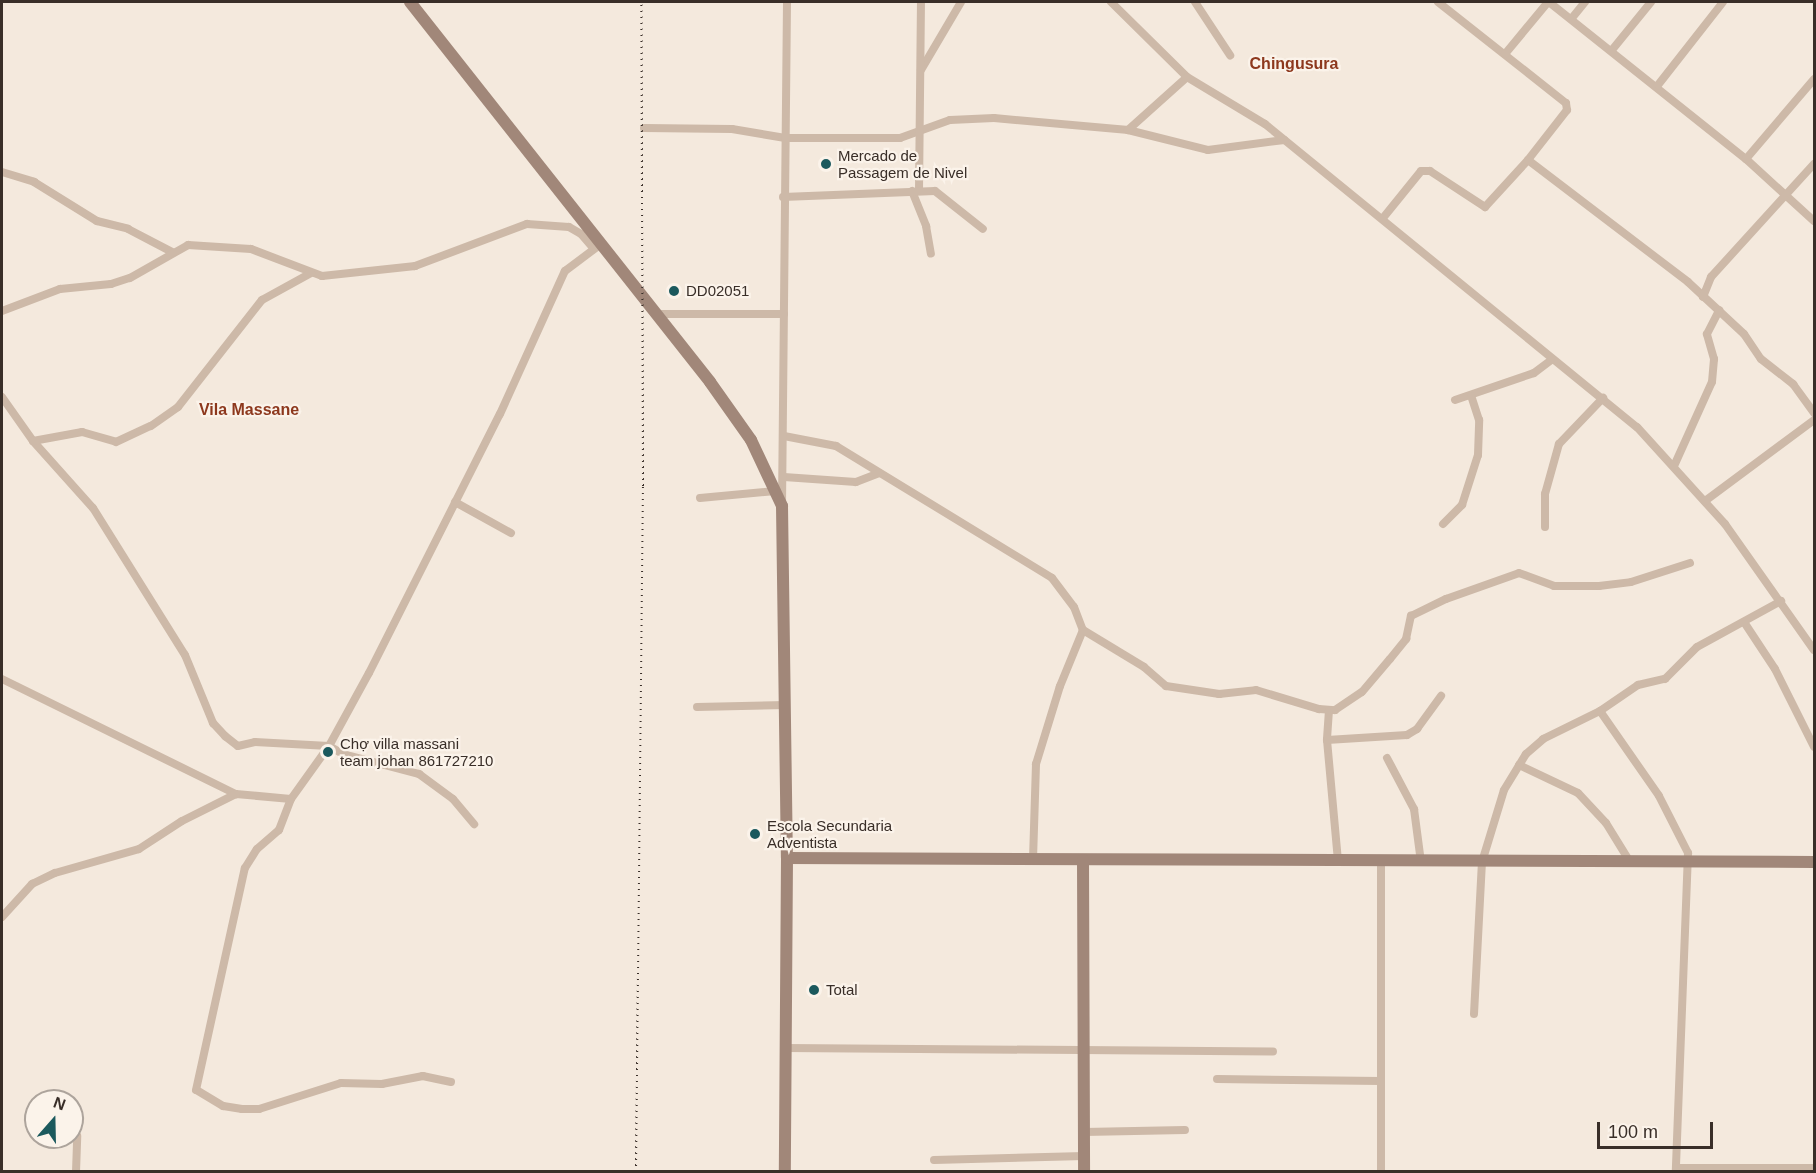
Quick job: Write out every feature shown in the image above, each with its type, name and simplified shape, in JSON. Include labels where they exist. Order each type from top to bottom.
[{"type":"street","points":[[410,2],[597,246],[655,314],[736,417],[776,490],[782,506]]},
{"type":"street","points":[[785,1172],[787,858],[782,506],[784,477],[783,197],[787,2]]},
{"type":"street","points":[[921,2],[921,132],[916,191],[931,254]]},
{"type":"street","points":[[921,70],[961,2]]},
{"type":"street","points":[[1111,2],[1187,77],[1255,117],[1383,218],[1551,360],[1603,398],[1674,466],[1705,501],[1815,650]]},
{"type":"street","points":[[1195,2],[1230,54]]},
{"type":"street","points":[[1383,218],[1421,171],[1430,171],[1485,207],[1528,160],[1567,107],[1505,54],[1438,2]]},
{"type":"street","points":[[1505,54],[1549,2],[1658,85],[1815,221]]},
{"type":"street","points":[[1572,18],[1585,2]]},
{"type":"street","points":[[1612,50],[1651,2]]},
{"type":"street","points":[[1658,85],[1723,2]]},
{"type":"street","points":[[1128,130],[1187,77]]},
{"type":"street","points":[[1746,159],[1815,79]]},
{"type":"street","points":[[644,128],[732,129],[785,138],[900,138],[921,132],[943,121],[964,118],[1065,122],[1128,130],[1208,150],[1284,140]]},
{"type":"street","points":[[1528,160],[1688,282],[1744,334],[1755,353],[1793,384],[1815,413]]},
{"type":"street","points":[[1703,297],[1711,277],[1815,164]]},
{"type":"street","points":[[2,172],[34,182],[97,221],[128,229],[172,252]]},
{"type":"street","points":[[783,197],[916,191],[940,194],[983,229]]},
{"type":"street","points":[[2,311],[60,289],[111,284],[130,278],[152,268],[172,252],[188,245],[240,247],[311,273],[339,276],[415,266],[537,223],[569,227],[597,246]]},
{"type":"street","points":[[451,1082],[423,1076],[382,1084],[341,1083],[259,1109],[242,1109],[219,1104],[196,1090],[245,868],[257,849],[279,830],[291,799],[329,746],[455,502],[565,271],[597,246]]},
{"type":"street","points":[[33,441],[82,432],[116,442],[151,426],[172,413],[262,300],[311,273]]},
{"type":"street","points":[[1688,282],[1711,277]]},
{"type":"street","points":[[1674,466],[1712,382],[1714,359],[1707,334],[1719,310]]},
{"type":"street","points":[[655,314],[784,314]]},
{"type":"street","points":[[1455,400],[1534,373],[1551,360]]},
{"type":"street","points":[[1443,524],[1462,505],[1478,455],[1479,420],[1472,396]]},
{"type":"street","points":[[2,398],[33,441],[93,508],[185,655],[213,723],[225,736],[238,746],[255,742],[329,746],[343,754],[418,774],[453,799],[474,824]]},
{"type":"street","points":[[1545,527],[1545,494],[1559,444],[1603,398]]},
{"type":"street","points":[[1705,501],[1815,420]]},
{"type":"street","points":[[784,436],[836,446],[1052,578],[1074,607],[1083,630],[1143,667],[1166,686],[1219,694],[1267,691],[1329,711],[1348,704],[1373,680],[1406,639],[1411,616],[1446,599],[1519,573],[1554,586],[1599,586],[1632,582],[1690,563]]},
{"type":"street","points":[[784,477],[856,482],[879,473]]},
{"type":"street","points":[[700,498],[776,490]]},
{"type":"street","points":[[455,502],[511,533]]},
{"type":"street","points":[[1474,1014],[1482,862],[1493,818],[1519,765],[1544,739],[1599,711],[1638,685],[1665,679],[1697,647],[1781,601]]},
{"type":"street","points":[[1744,622],[1775,669],[1815,747]]},
{"type":"street","points":[[1034,860],[1036,764],[1060,686],[1083,630]]},
{"type":"street","points":[[2,679],[236,794],[291,799]]},
{"type":"street","points":[[1327,740],[1407,735],[1417,729],[1441,696]]},
{"type":"street","points":[[697,707],[786,705]]},
{"type":"street","points":[[1329,711],[1327,740],[1338,862]]},
{"type":"street","points":[[1599,711],[1659,796],[1685,845],[1688,862],[1676,1170],[1815,1168]]},
{"type":"street","points":[[1387,758],[1414,809],[1421,862]]},
{"type":"street","points":[[1519,765],[1578,793],[1606,823],[1630,862]]},
{"type":"street","points":[[2,916],[32,884],[55,873],[139,849],[182,821],[236,794]]},
{"type":"street","points":[[787,858],[1338,862],[1815,862]]},
{"type":"street","points":[[1083,861],[1084,1172]]},
{"type":"street","points":[[1381,862],[1381,1172]]},
{"type":"street","points":[[785,1048],[1273,1051]]},
{"type":"street","points":[[1217,1079],[1381,1081]]},
{"type":"street","points":[[1084,1132],[1185,1131]]},
{"type":"street","points":[[76,1172],[77,1149]]},
{"type":"street","points":[[934,1160],[1084,1156]]},
{"type":"railway","points":[[636,1172],[643,486],[641,2]]},
{"type":"place","name":"Mercado de Passagem de Nivel","points":[[826,164]]},
{"type":"place","name":"DD02051","points":[[674,291]]},
{"type":"place","name":"Chợ villa massani team johan 861727210","points":[[328,752]]},
{"type":"place","name":"Escola Secundaria Adventista","points":[[755,834]]},
{"type":"place","name":"Total","points":[[814,990]]},
{"type":"district","name":"Chingusura","points":[[1294,64]]},
{"type":"district","name":"Vila Massane","points":[[249,410]]}]
